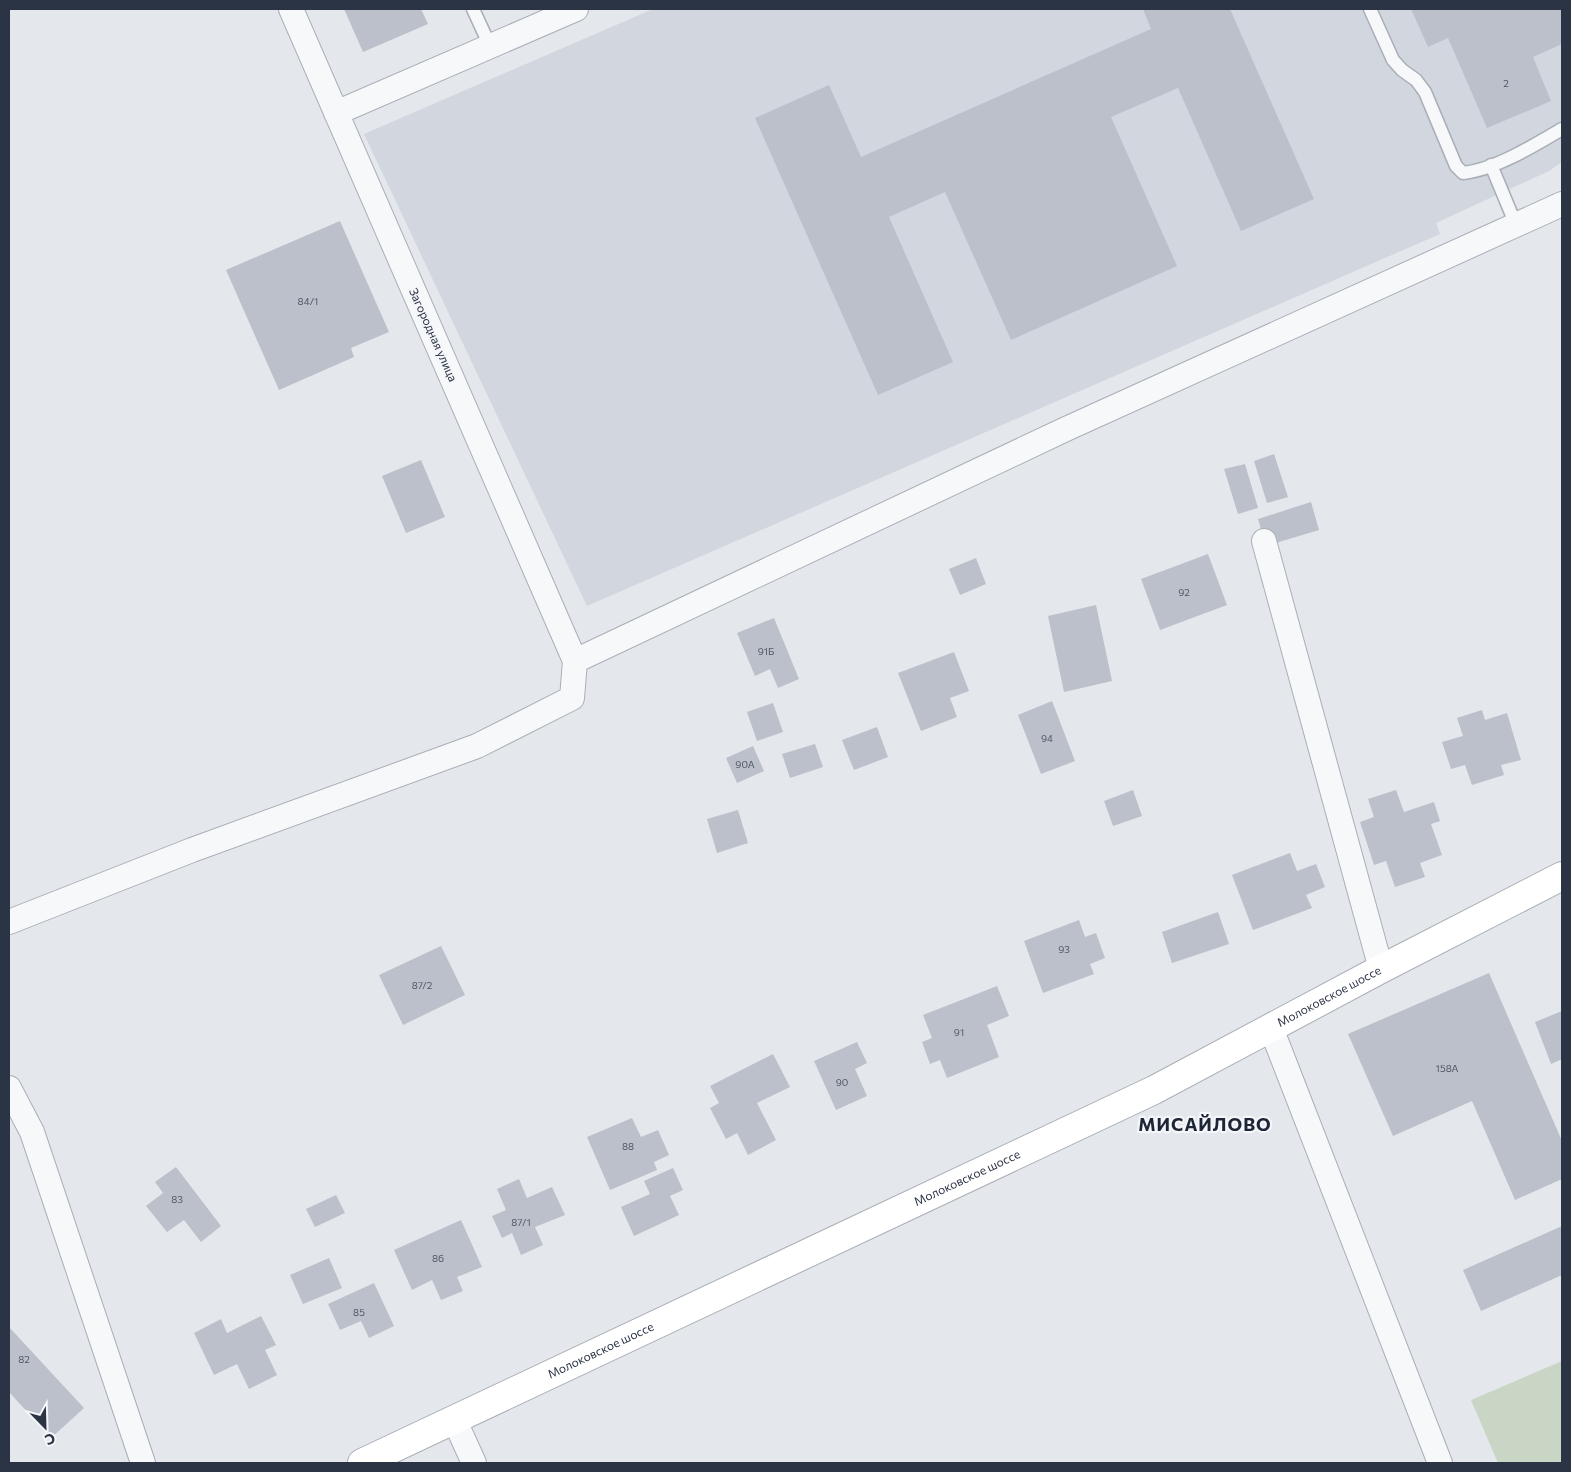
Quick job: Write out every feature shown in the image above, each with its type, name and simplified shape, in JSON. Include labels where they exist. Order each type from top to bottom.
[{"type":"main road","name":"Молоковское шоссе","points":[[362,1463],[1154,1090],[1381,969],[1562,876]]},
{"type":"street","name":"Загородная улица","points":[[291,9],[575,661]]},
{"type":"street","points":[[336,113],[576,9]]},
{"type":"street","points":[[9,922],[192,850],[477,746],[572,698],[575,661],[1066,429],[1562,204]]},
{"type":"street","points":[[1264,541],[1381,969]]},
{"type":"street","points":[[1271,1028],[1440,1463]]},
{"type":"street","points":[[9,1088],[32,1132],[143,1463]]},
{"type":"street","points":[[454,1419],[474,1463]]},
{"type":"lane","points":[[473,9],[490,46]]},
{"type":"lane","points":[[1370,9],[1392,60],[1416,80],[1425,92],[1456,166],[1463,173],[1473,172],[1522,152],[1562,129]]},
{"type":"lane","points":[[1491,165],[1516,225]]},
{"type":"shaded area","points":[[653,9],[1562,9],[1562,162],[1549,171],[1436,223],[1440,234],[587,606],[364,134]]},
{"type":"green space","points":[[1562,1361],[1562,1463],[1498,1463],[1471,1400]]},
{"type":"building","points":[[344,9],[421,9],[428,24],[363,52]]},
{"type":"building","points":[[1143,9],[1230,9],[1314,199],[1241,231],[1178,88],[1111,117],[1177,266],[1011,340],[945,192],[889,217],[953,362],[878,395],[755,118],[829,85],[861,157],[1151,29]]},
{"type":"building","points":[[1411,9],[1562,9],[1562,44],[1533,57],[1551,101],[1487,128],[1448,38],[1428,47]]},
{"type":"building","points":[[340,221],[389,332],[351,348],[354,357],[279,390],[226,270]]},
{"type":"building","points":[[1274,454],[1288,497],[1267,503],[1254,461]]},
{"type":"building","points":[[421,460],[445,517],[406,533],[382,476]]},
{"type":"building","points":[[1245,464],[1258,508],[1238,514],[1224,469]]},
{"type":"building","points":[[1311,502],[1319,530],[1266,546],[1258,519]]},
{"type":"building","points":[[1208,554],[1227,605],[1160,630],[1141,579]]},
{"type":"building","points":[[976,558],[986,584],[960,595],[949,569]]},
{"type":"building","points":[[1096,605],[1112,681],[1064,692],[1048,616]]},
{"type":"building","points":[[774,618],[799,679],[778,688],[770,669],[755,676],[737,633]]},
{"type":"building","points":[[954,652],[969,691],[950,698],[957,717],[921,731],[898,673]]},
{"type":"building","points":[[1052,701],[1075,761],[1041,774],[1018,715]]},
{"type":"building","points":[[773,703],[783,732],[757,741],[747,712]]},
{"type":"building","points":[[1482,710],[1485,720],[1507,713],[1521,760],[1501,765],[1504,775],[1472,785],[1465,765],[1451,769],[1442,742],[1463,736],[1457,718]]},
{"type":"building","points":[[877,727],[888,757],[854,770],[842,740]]},
{"type":"building","points":[[815,744],[823,767],[790,778],[782,754]]},
{"type":"building","points":[[753,746],[764,771],[737,783],[726,758]]},
{"type":"building","points":[[1133,790],[1142,816],[1113,826],[1104,801]]},
{"type":"building","points":[[1396,790],[1404,812],[1434,802],[1440,821],[1431,824],[1442,855],[1420,863],[1425,877],[1395,887],[1386,861],[1374,865],[1360,822],[1374,817],[1368,799]]},
{"type":"building","points":[[738,810],[748,843],[717,853],[707,819]]},
{"type":"building","points":[[1290,853],[1297,871],[1316,864],[1325,887],[1306,895],[1312,908],[1253,930],[1232,875]]},
{"type":"building","points":[[1218,912],[1229,944],[1172,963],[1162,932]]},
{"type":"building","points":[[1079,920],[1085,937],[1096,933],[1105,958],[1090,964],[1094,974],[1043,993],[1024,941]]},
{"type":"building","points":[[441,946],[465,995],[403,1025],[379,975]]},
{"type":"building","points":[[1489,973],[1562,1141],[1562,1179],[1515,1200],[1472,1101],[1393,1136],[1348,1034]]},
{"type":"building","points":[[997,986],[1009,1016],[987,1025],[999,1057],[947,1078],[940,1060],[930,1064],[922,1042],[932,1038],[923,1015]]},
{"type":"building","points":[[1562,1011],[1562,1059],[1551,1064],[1535,1022]]},
{"type":"building","points":[[857,1042],[867,1063],[855,1069],[867,1096],[836,1110],[814,1061]]},
{"type":"building","points":[[773,1054],[790,1087],[757,1103],[776,1140],[748,1155],[737,1133],[726,1139],[710,1108],[719,1103],[710,1086]]},
{"type":"building","points":[[632,1118],[641,1137],[658,1130],[669,1155],[654,1162],[657,1170],[610,1190],[587,1137]]},
{"type":"building","points":[[176,1167],[221,1226],[201,1242],[184,1220],[167,1232],[146,1206],[163,1193],[155,1182]]},
{"type":"building","points":[[673,1168],[683,1190],[670,1196],[679,1215],[634,1236],[621,1207],[650,1194],[644,1181]]},
{"type":"building","points":[[519,1179],[527,1198],[552,1187],[565,1215],[535,1227],[543,1245],[521,1255],[512,1233],[502,1238],[492,1216],[506,1210],[497,1189]]},
{"type":"building","points":[[336,1195],[345,1213],[315,1227],[306,1209]]},
{"type":"building","points":[[461,1220],[482,1267],[457,1277],[463,1291],[441,1300],[432,1280],[412,1290],[394,1250]]},
{"type":"building","points":[[1562,1226],[1562,1275],[1481,1311],[1463,1270]]},
{"type":"building","points":[[329,1258],[342,1288],[303,1304],[290,1275]]},
{"type":"building","points":[[374,1283],[394,1326],[369,1338],[361,1321],[340,1330],[328,1304]]},
{"type":"building","points":[[261,1316],[276,1345],[265,1350],[277,1375],[249,1389],[237,1364],[214,1375],[194,1333],[221,1319],[227,1333]]},
{"type":"building","points":[[9,1327],[84,1408],[51,1438],[9,1392]]},
{"type":"district","name":"МИСАЙЛОВО","points":[[1205,1125]]}]
